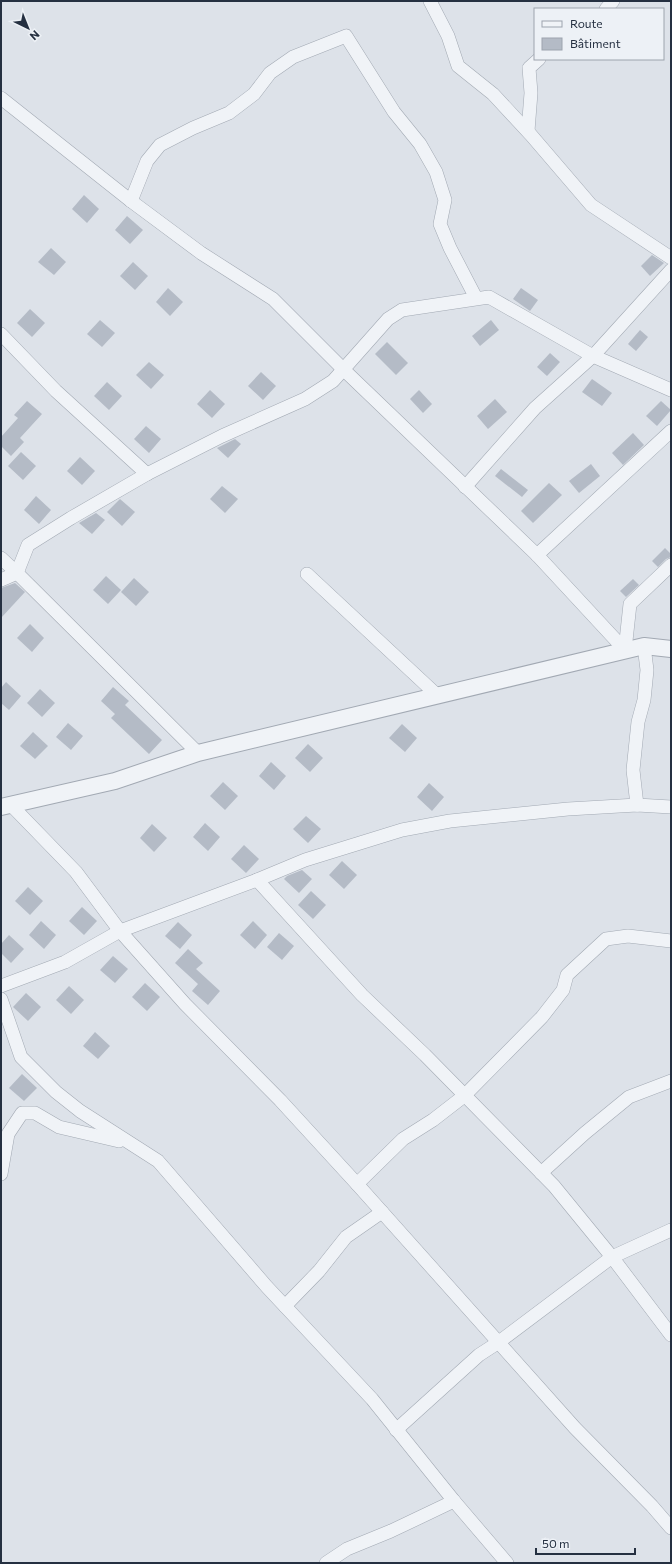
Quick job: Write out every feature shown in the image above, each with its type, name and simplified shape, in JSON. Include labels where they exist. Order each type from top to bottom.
[{"type":"street","points":[[430,1],[448,36],[458,66],[493,94],[528,131],[591,205],[671,258]]},
{"type":"street","points":[[131,201],[146,161],[160,145],[193,128],[229,113],[254,94],[270,73],[293,57],[346,36],[394,112],[420,144],[436,172],[445,200],[440,224],[450,248],[476,298]]},
{"type":"street","points":[[528,131],[531,93],[529,68],[538,60]]},
{"type":"street","points":[[1,98],[131,201],[201,253],[273,299],[344,370],[537,555],[625,650]]},
{"type":"street","points":[[465,487],[535,408],[593,356],[671,270]]},
{"type":"street","points":[[1,580],[17,573],[28,545],[147,474],[222,436],[305,399],[333,381],[388,319],[402,310],[489,297],[593,356],[671,390]]},
{"type":"street","points":[[1,334],[56,392],[147,474]]},
{"type":"street","points":[[537,555],[671,431]]},
{"type":"street","points":[[1,558],[198,753]]},
{"type":"street","points":[[625,650],[630,604],[671,565]]},
{"type":"street","points":[[307,574],[438,696]]},
{"type":"street","points":[[637,805],[634,770],[638,722],[644,700],[647,670],[644,646]]},
{"type":"street","points":[[6,806],[115,781],[198,753],[625,650],[644,646],[671,649]]},
{"type":"street","points":[[1,986],[66,962],[120,931],[257,880],[305,860],[402,830],[443,822],[568,809],[637,805],[671,807]]},
{"type":"street","points":[[6,806],[76,872],[120,931],[185,1004],[280,1100],[575,1428],[652,1506],[671,1528]]},
{"type":"street","points":[[257,880],[362,995],[425,1055],[541,1173],[612,1257],[671,1335]]},
{"type":"street","points":[[357,1184],[403,1139],[433,1120],[464,1096],[542,1017],[563,990],[567,975],[606,939],[628,936],[671,940]]},
{"type":"street","points":[[1,999],[21,1057],[56,1092],[80,1111],[158,1162],[285,1306],[372,1399],[454,1501],[507,1563]]},
{"type":"street","points":[[541,1173],[585,1133],[629,1097],[671,1081]]},
{"type":"street","points":[[1,1174],[8,1134],[22,1113],[35,1113],[59,1127],[128,1143]]},
{"type":"street","points":[[285,1306],[319,1271],[346,1237],[382,1212]]},
{"type":"street","points":[[396,1430],[479,1355],[499,1342],[612,1257],[671,1230]]},
{"type":"street","points":[[326,1563],[347,1549],[391,1531],[454,1501]]},
{"type":"building","points":[[84,195],[99,209],[87,223],[72,209]]},
{"type":"building","points":[[127,216],[143,230],[130,244],[115,230]]},
{"type":"building","points":[[51,248],[66,262],[54,275],[38,262]]},
{"type":"building","points":[[652,255],[664,263],[650,276],[641,266]]},
{"type":"building","points":[[133,262],[148,276],[135,290],[120,276]]},
{"type":"building","points":[[168,288],[183,302],[170,316],[156,302]]},
{"type":"building","points":[[521,288],[538,300],[530,311],[513,299]]},
{"type":"building","points":[[30,309],[45,323],[32,337],[17,323]]},
{"type":"building","points":[[100,320],[115,333],[102,347],[87,334]]},
{"type":"building","points":[[491,320],[499,330],[480,346],[472,336]]},
{"type":"building","points":[[640,330],[648,337],[636,351],[628,344]]},
{"type":"building","points":[[387,342],[408,363],[396,375],[375,354]]},
{"type":"building","points":[[550,353],[560,362],[547,376],[537,367]]},
{"type":"building","points":[[149,362],[164,375],[151,389],[136,375]]},
{"type":"building","points":[[261,372],[276,386],[263,400],[248,386]]},
{"type":"building","points":[[592,379],[612,393],[602,406],[582,392]]},
{"type":"building","points":[[107,382],[122,396],[109,410],[94,396]]},
{"type":"building","points":[[210,390],[225,404],[212,418],[197,404]]},
{"type":"building","points":[[419,390],[432,404],[423,413],[410,399]]},
{"type":"building","points":[[495,399],[507,412],[488,429],[477,416]]},
{"type":"building","points":[[27,401],[42,414],[20,438],[24,442],[11,456],[1,446],[1,437],[18,418],[14,415]]},
{"type":"building","points":[[661,401],[671,410],[657,426],[646,416]]},
{"type":"building","points":[[146,426],[161,439],[149,453],[134,439]]},
{"type":"building","points":[[633,433],[644,445],[623,465],[612,453]]},
{"type":"building","points":[[235,439],[241,444],[228,458],[217,448]]},
{"type":"building","points":[[21,452],[36,466],[23,480],[8,466]]},
{"type":"building","points":[[80,457],[95,471],[82,485],[67,471]]},
{"type":"building","points":[[591,464],[600,476],[579,493],[569,481]]},
{"type":"building","points":[[501,469],[528,490],[522,497],[495,476]]},
{"type":"building","points":[[549,483],[562,495],[533,523],[521,511]]},
{"type":"building","points":[[222,486],[238,499],[225,513],[210,499]]},
{"type":"building","points":[[36,496],[51,510],[39,524],[24,510]]},
{"type":"building","points":[[120,499],[135,512],[122,526],[107,512]]},
{"type":"building","points":[[96,513],[105,520],[92,534],[79,523]]},
{"type":"building","points":[[665,548],[671,554],[671,557],[666,559],[658,567],[652,561]]},
{"type":"building","points":[[106,576],[121,590],[108,604],[93,590]]},
{"type":"building","points":[[134,578],[149,592],[136,606],[121,592]]},
{"type":"building","points":[[633,579],[639,585],[626,597],[620,591]]},
{"type":"building","points":[[15,583],[25,592],[1,618],[1,588]]},
{"type":"building","points":[[30,624],[44,638],[32,652],[17,638]]},
{"type":"building","points":[[6,682],[21,696],[9,710],[1,703],[1,688]]},
{"type":"building","points":[[113,687],[129,701],[125,705],[162,740],[149,754],[111,718],[115,714],[101,701]]},
{"type":"building","points":[[40,689],[55,703],[42,717],[27,703]]},
{"type":"building","points":[[68,723],[83,736],[71,750],[56,737]]},
{"type":"building","points":[[402,724],[417,738],[405,752],[389,738]]},
{"type":"building","points":[[33,732],[48,746],[35,759],[20,746]]},
{"type":"building","points":[[308,744],[323,758],[310,772],[295,758]]},
{"type":"building","points":[[271,762],[286,776],[274,790],[259,776]]},
{"type":"building","points":[[223,782],[238,796],[225,810],[210,796]]},
{"type":"building","points":[[429,783],[444,797],[432,811],[417,797]]},
{"type":"building","points":[[306,816],[321,829],[308,843],[293,829]]},
{"type":"building","points":[[205,823],[220,837],[208,851],[193,837]]},
{"type":"building","points":[[152,824],[167,838],[154,852],[140,838]]},
{"type":"building","points":[[244,845],[259,859],[246,873],[231,859]]},
{"type":"building","points":[[342,861],[357,875],[344,889],[329,875]]},
{"type":"building","points":[[302,870],[312,879],[299,893],[284,879],[287,876]]},
{"type":"building","points":[[28,887],[43,901],[30,915],[15,901]]},
{"type":"building","points":[[311,891],[326,905],[313,919],[298,905]]},
{"type":"building","points":[[82,907],[97,921],[84,935],[69,921]]},
{"type":"building","points":[[41,921],[56,935],[44,949],[29,935]]},
{"type":"building","points":[[253,921],[267,935],[255,949],[240,935]]},
{"type":"building","points":[[178,922],[192,935],[180,949],[165,936]]},
{"type":"building","points":[[279,933],[294,946],[282,960],[267,947]]},
{"type":"building","points":[[9,935],[24,949],[11,963],[1,953],[1,944]]},
{"type":"building","points":[[188,949],[203,963],[196,969],[220,991],[208,1005],[192,991],[198,984],[175,963]]},
{"type":"building","points":[[113,956],[128,969],[115,983],[100,970]]},
{"type":"building","points":[[145,983],[160,997],[147,1011],[132,997]]},
{"type":"building","points":[[69,986],[84,1000],[71,1014],[56,1000]]},
{"type":"building","points":[[26,993],[41,1007],[28,1021],[13,1007]]},
{"type":"building","points":[[95,1032],[110,1046],[98,1059],[83,1046]]},
{"type":"building","points":[[22,1074],[37,1088],[24,1101],[9,1088]]}]
